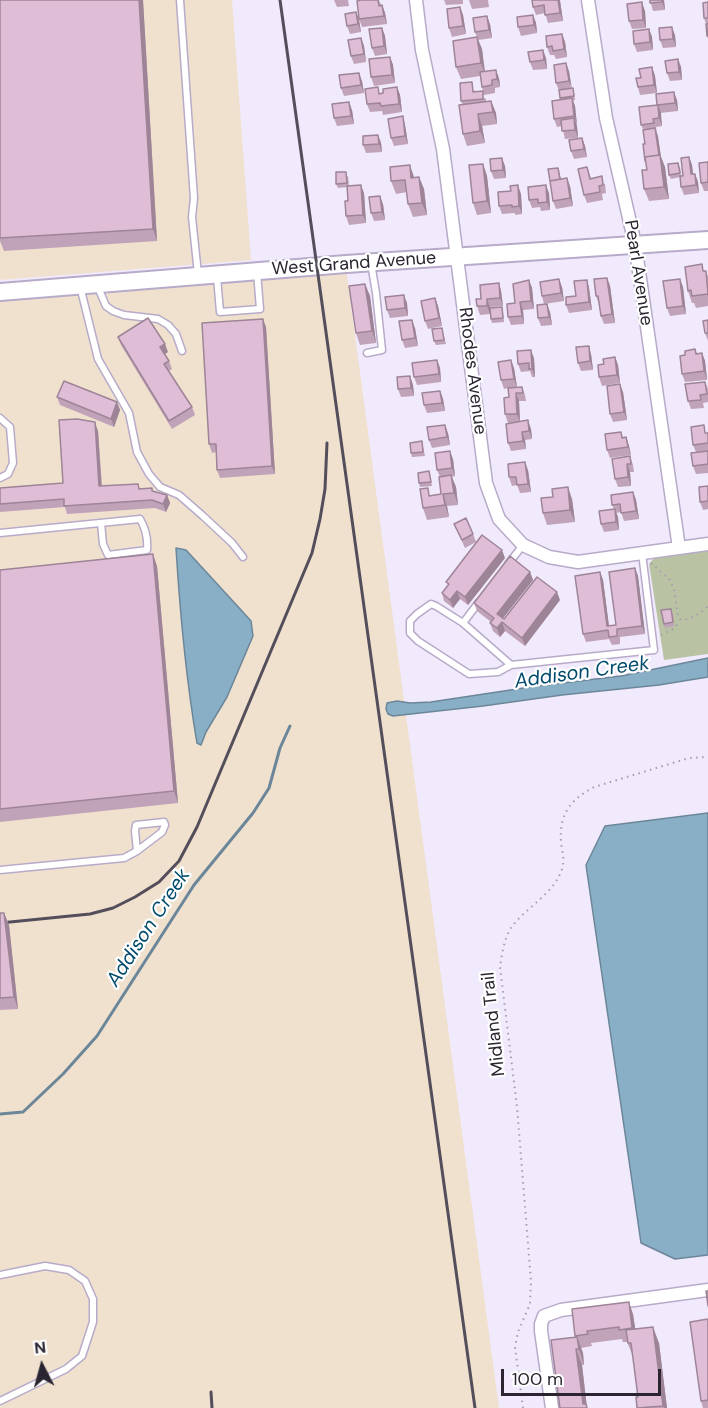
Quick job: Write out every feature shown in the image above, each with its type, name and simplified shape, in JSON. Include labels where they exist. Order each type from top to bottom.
[{"type":"main road","name":"West Grand Avenue","points":[[0,292],[257,271],[708,240]]},
{"type":"street","name":"Rhodes Avenue","points":[[416,0],[422,50],[443,149],[486,483],[499,519],[523,544],[549,557],[578,562],[642,558],[679,548],[708,544]]},
{"type":"street","name":"Pearl Avenue","points":[[588,0],[606,118],[636,244],[679,548]]},
{"type":"street","points":[[552,1408],[541,1331],[544,1316],[561,1310],[708,1290]]},
{"type":"lane","points":[[180,0],[194,198],[192,217],[199,276]]},
{"type":"lane","points":[[367,353],[382,350],[376,293],[370,263]]},
{"type":"lane","points":[[217,274],[220,312],[260,309],[257,271]]},
{"type":"lane","points":[[88,285],[113,311],[124,315],[158,319],[168,325],[176,334],[182,351]]},
{"type":"lane","points":[[88,285],[98,359],[129,413],[137,452],[149,474],[160,487],[179,495],[232,543],[243,556]]},
{"type":"lane","points":[[0,418],[10,428],[13,463],[8,474],[0,478]]},
{"type":"lane","points":[[0,533],[140,519],[148,541],[147,550],[108,555],[103,544],[101,523]]},
{"type":"lane","points":[[503,571],[523,544]]},
{"type":"lane","points":[[511,665],[463,623],[436,606],[431,604],[410,621],[410,633],[418,641],[469,674],[498,672],[511,665],[654,650],[642,558]]},
{"type":"lane","points":[[463,623],[483,597]]},
{"type":"lane","points":[[0,870],[124,858],[137,851],[162,832],[164,822],[136,825],[137,851]]},
{"type":"lane","points":[[0,1275],[45,1266],[69,1270],[85,1281],[93,1299],[93,1322],[82,1356],[66,1369],[0,1401]]},
{"type":"path","points":[[642,558],[670,580],[678,616],[681,620]]},
{"type":"path","points":[[652,638],[674,629],[681,620],[698,615],[708,606]]},
{"type":"path","name":"Midland Trail","points":[[523,1408],[515,1347],[518,1332],[530,1304],[531,1281],[514,1084],[500,967],[503,948],[510,929],[555,883],[563,868],[561,828],[564,815],[580,795],[594,787],[688,758],[708,757]]},
{"type":"shaded area","points":[[0,0],[232,0],[251,260],[0,280]]},
{"type":"shaded area","points":[[346,268],[499,1408],[0,1408],[0,291]]},
{"type":"green space","points":[[708,550],[708,654],[664,660],[649,564],[655,557]]},
{"type":"water","points":[[176,548],[186,550],[251,621],[253,636],[227,697],[201,745],[197,743],[190,695]]},
{"type":"water","points":[[708,658],[708,677],[659,685],[393,716],[388,714],[386,709],[387,703],[397,701],[431,702],[621,676]]},
{"type":"water","points":[[708,813],[708,1255],[675,1259],[641,1243],[586,865],[605,826]]},
{"type":"building","points":[[0,0],[139,0],[153,229],[0,238]]},
{"type":"building","points":[[378,0],[379,6],[382,5],[384,16],[359,19],[357,1]]},
{"type":"building","points":[[532,0],[558,0],[560,13],[545,15],[544,5],[533,7]]},
{"type":"building","points":[[650,0],[662,0],[662,2],[650,3]]},
{"type":"building","points":[[642,2],[643,20],[629,21],[627,4]]},
{"type":"building","points":[[708,2],[708,18],[704,18],[703,3]]},
{"type":"building","points":[[460,7],[463,26],[449,28],[447,9]]},
{"type":"building","points":[[356,12],[358,24],[347,26],[345,14]]},
{"type":"building","points":[[533,15],[534,25],[518,27],[517,17]]},
{"type":"building","points":[[487,16],[489,30],[475,32],[473,18]]},
{"type":"building","points":[[672,27],[673,39],[660,40],[659,28]]},
{"type":"building","points":[[382,28],[384,46],[372,48],[369,29]]},
{"type":"building","points":[[649,29],[650,42],[634,44],[633,31]]},
{"type":"building","points":[[562,34],[564,49],[553,51],[552,46],[547,47],[546,36]]},
{"type":"building","points":[[477,37],[481,63],[456,67],[453,41]]},
{"type":"building","points":[[361,38],[364,54],[351,56],[348,40]]},
{"type":"building","points":[[543,50],[544,60],[530,62],[528,52]]},
{"type":"building","points":[[390,57],[392,75],[371,77],[369,59]]},
{"type":"building","points":[[678,59],[679,72],[667,73],[665,61]]},
{"type":"building","points":[[566,63],[569,81],[556,83],[554,65]]},
{"type":"building","points":[[652,67],[654,85],[638,87],[636,78],[641,78],[639,69]]},
{"type":"building","points":[[496,70],[497,79],[492,80],[492,85],[482,87],[480,72]]},
{"type":"building","points":[[359,73],[361,85],[341,88],[339,75]]},
{"type":"building","points":[[472,82],[473,92],[483,91],[483,99],[461,101],[460,83]]},
{"type":"building","points":[[378,87],[379,94],[383,93],[383,89],[397,87],[399,104],[381,106],[380,103],[367,104],[365,89]]},
{"type":"building","points":[[573,88],[574,96],[560,98],[559,90]]},
{"type":"building","points":[[674,92],[675,103],[657,105],[656,94]]},
{"type":"building","points":[[572,98],[574,116],[554,119],[552,101]]},
{"type":"building","points":[[491,101],[493,112],[478,114],[480,131],[463,134],[459,105]]},
{"type":"building","points":[[349,102],[351,116],[334,118],[332,104]]},
{"type":"building","points":[[658,105],[659,118],[653,119],[654,123],[641,125],[639,107]]},
{"type":"building","points":[[403,116],[405,136],[391,138],[388,119]]},
{"type":"building","points":[[574,118],[575,130],[562,131],[561,120]]},
{"type":"building","points":[[655,128],[659,155],[645,157],[645,161],[643,130]]},
{"type":"building","points":[[378,135],[379,144],[363,145],[363,136]]},
{"type":"building","points":[[582,138],[584,149],[571,151],[569,140]]},
{"type":"building","points":[[660,155],[664,187],[644,189],[642,170],[647,170],[645,157]]},
{"type":"building","points":[[689,157],[691,174],[695,174],[696,185],[681,187],[680,176],[683,176],[681,158]]},
{"type":"building","points":[[502,158],[503,170],[491,171],[490,159]]},
{"type":"building","points":[[708,162],[708,182],[701,183],[699,163]]},
{"type":"building","points":[[678,163],[680,173],[669,175],[668,164]]},
{"type":"building","points":[[483,164],[487,201],[473,203],[469,165]]},
{"type":"building","points":[[410,165],[411,178],[419,177],[422,203],[408,204],[405,180],[391,181],[390,167]]},
{"type":"building","points":[[587,167],[590,179],[602,176],[603,185],[599,186],[600,192],[584,195],[578,169]]},
{"type":"building","points":[[558,168],[560,179],[550,181],[548,169]]},
{"type":"building","points":[[336,172],[346,172],[347,183],[336,184]]},
{"type":"building","points":[[567,178],[570,198],[553,201],[550,181]]},
{"type":"building","points":[[361,185],[363,215],[346,216],[347,186]]},
{"type":"building","points":[[518,185],[519,206],[499,206],[498,192],[511,191],[510,186]]},
{"type":"building","points":[[546,185],[547,202],[538,203],[538,199],[529,200],[528,187]]},
{"type":"building","points":[[380,196],[382,212],[371,213],[369,197]]},
{"type":"building","points":[[702,264],[703,271],[706,271],[708,294],[692,296],[691,290],[688,291],[685,267]]},
{"type":"building","points":[[607,278],[612,314],[601,316],[594,279]]},
{"type":"building","points":[[559,279],[561,293],[542,296],[540,282]]},
{"type":"building","points":[[680,279],[683,306],[667,308],[663,281]]},
{"type":"building","points":[[529,280],[531,301],[520,302],[522,316],[508,317],[507,304],[515,303],[513,284]]},
{"type":"building","points":[[587,280],[589,302],[566,305],[566,297],[576,296],[574,281]]},
{"type":"building","points":[[499,283],[500,298],[487,299],[487,306],[477,306],[476,299],[481,299],[480,285]]},
{"type":"building","points":[[365,284],[372,331],[356,333],[349,286]]},
{"type":"building","points":[[404,295],[405,308],[387,310],[385,297]]},
{"type":"building","points":[[435,298],[439,318],[425,321],[421,301]]},
{"type":"building","points":[[547,304],[549,317],[538,318],[537,305]]},
{"type":"building","points":[[502,307],[503,318],[491,319],[490,308]]},
{"type":"building","points":[[148,318],[165,344],[160,347],[169,361],[164,364],[192,407],[169,421],[118,337]]},
{"type":"building","points":[[263,319],[272,466],[217,470],[216,444],[209,444],[202,323]]},
{"type":"building","points":[[412,320],[415,338],[402,340],[399,321]]},
{"type":"building","points":[[708,320],[708,333],[705,333],[703,321]]},
{"type":"building","points":[[442,328],[444,340],[434,341],[432,329]]},
{"type":"building","points":[[589,346],[590,361],[578,363],[576,347]]},
{"type":"building","points":[[695,349],[696,354],[702,353],[704,371],[682,374],[680,356],[685,355],[685,351]]},
{"type":"building","points":[[531,350],[532,369],[529,369],[529,363],[518,364],[517,351]]},
{"type":"building","points":[[615,357],[617,375],[599,377],[598,365],[604,364],[603,359]]},
{"type":"building","points":[[437,360],[439,374],[414,377],[412,363]]},
{"type":"building","points":[[511,360],[514,379],[501,380],[498,362]]},
{"type":"building","points":[[410,376],[411,388],[398,389],[397,377]]},
{"type":"building","points":[[64,381],[117,402],[111,419],[57,397]]},
{"type":"building","points":[[705,382],[707,394],[700,395],[701,400],[688,401],[685,384]]},
{"type":"building","points":[[620,384],[624,412],[610,414],[607,386]]},
{"type":"building","points":[[522,387],[523,393],[516,393],[517,414],[505,414],[504,398],[509,397],[508,388]]},
{"type":"building","points":[[440,391],[442,403],[424,405],[422,393]]},
{"type":"building","points":[[77,419],[95,422],[99,486],[138,484],[139,489],[152,488],[152,491],[167,495],[163,504],[152,500],[64,506],[64,499],[0,504],[0,488],[63,483],[59,420]]},
{"type":"building","points":[[528,420],[529,431],[522,432],[523,441],[508,443],[506,424]]},
{"type":"building","points":[[445,425],[447,437],[429,440],[427,427]]},
{"type":"building","points":[[704,425],[705,433],[708,433],[708,443],[693,445],[691,427]]},
{"type":"building","points":[[621,432],[622,438],[626,437],[628,447],[607,450],[605,434]]},
{"type":"building","points":[[422,441],[423,452],[411,453],[410,443]]},
{"type":"building","points":[[450,451],[452,468],[437,470],[435,453]]},
{"type":"building","points":[[708,451],[708,464],[693,466],[691,453]]},
{"type":"building","points":[[630,456],[631,464],[627,464],[628,477],[615,479],[612,459]]},
{"type":"building","points":[[525,462],[528,484],[517,485],[516,477],[509,477],[508,464]]},
{"type":"building","points":[[429,471],[431,482],[419,483],[418,473]]},
{"type":"building","points":[[451,475],[454,493],[443,494],[445,505],[423,508],[420,489],[428,488],[429,496],[441,494],[439,477]]},
{"type":"building","points":[[708,486],[708,501],[700,502],[699,487]]},
{"type":"building","points":[[568,487],[570,510],[543,513],[541,498],[553,497],[552,489]]},
{"type":"building","points":[[633,492],[636,511],[621,513],[620,504],[612,505],[611,495]]},
{"type":"building","points":[[615,509],[616,522],[601,524],[599,511]]},
{"type":"building","points":[[466,518],[473,534],[462,540],[454,524]]},
{"type":"building","points":[[482,535],[502,550],[465,597],[457,591],[450,600],[442,593],[449,584],[446,582]]},
{"type":"building","points":[[153,554],[174,791],[0,809],[0,570]]},
{"type":"building","points":[[510,556],[530,572],[497,614],[504,619],[537,577],[557,592],[522,638],[502,622],[497,628],[490,623],[494,618],[474,603]]},
{"type":"building","points":[[635,568],[642,626],[617,629],[617,636],[609,637],[608,630],[583,634],[575,576],[600,572],[607,626],[616,625],[609,572]]},
{"type":"building","points":[[671,609],[673,622],[664,624],[661,610]]},
{"type":"building","points":[[0,913],[4,913],[14,997],[0,998]]},
{"type":"building","points":[[629,1302],[632,1328],[619,1330],[619,1327],[587,1331],[588,1334],[575,1336],[572,1309]]},
{"type":"building","points":[[708,1319],[708,1400],[701,1401],[690,1322]]},
{"type":"building","points":[[653,1327],[663,1406],[637,1408],[636,1397],[638,1397],[631,1343],[628,1343],[626,1330]]},
{"type":"building","points":[[577,1337],[579,1349],[576,1349],[583,1404],[586,1404],[587,1408],[560,1408],[551,1340]]},
{"type":"waterway","name":"Addison Creek","points":[[0,1114],[23,1112],[63,1074],[97,1036],[194,885],[253,813],[269,788],[280,748],[290,726]]},
{"type":"railway","points":[[280,0],[475,1408]]},
{"type":"railway","points":[[0,923],[90,914],[113,908],[159,882],[179,861],[197,827],[312,553],[325,489],[327,443]]},
{"type":"railway","points":[[211,1392],[212,1408]]}]
